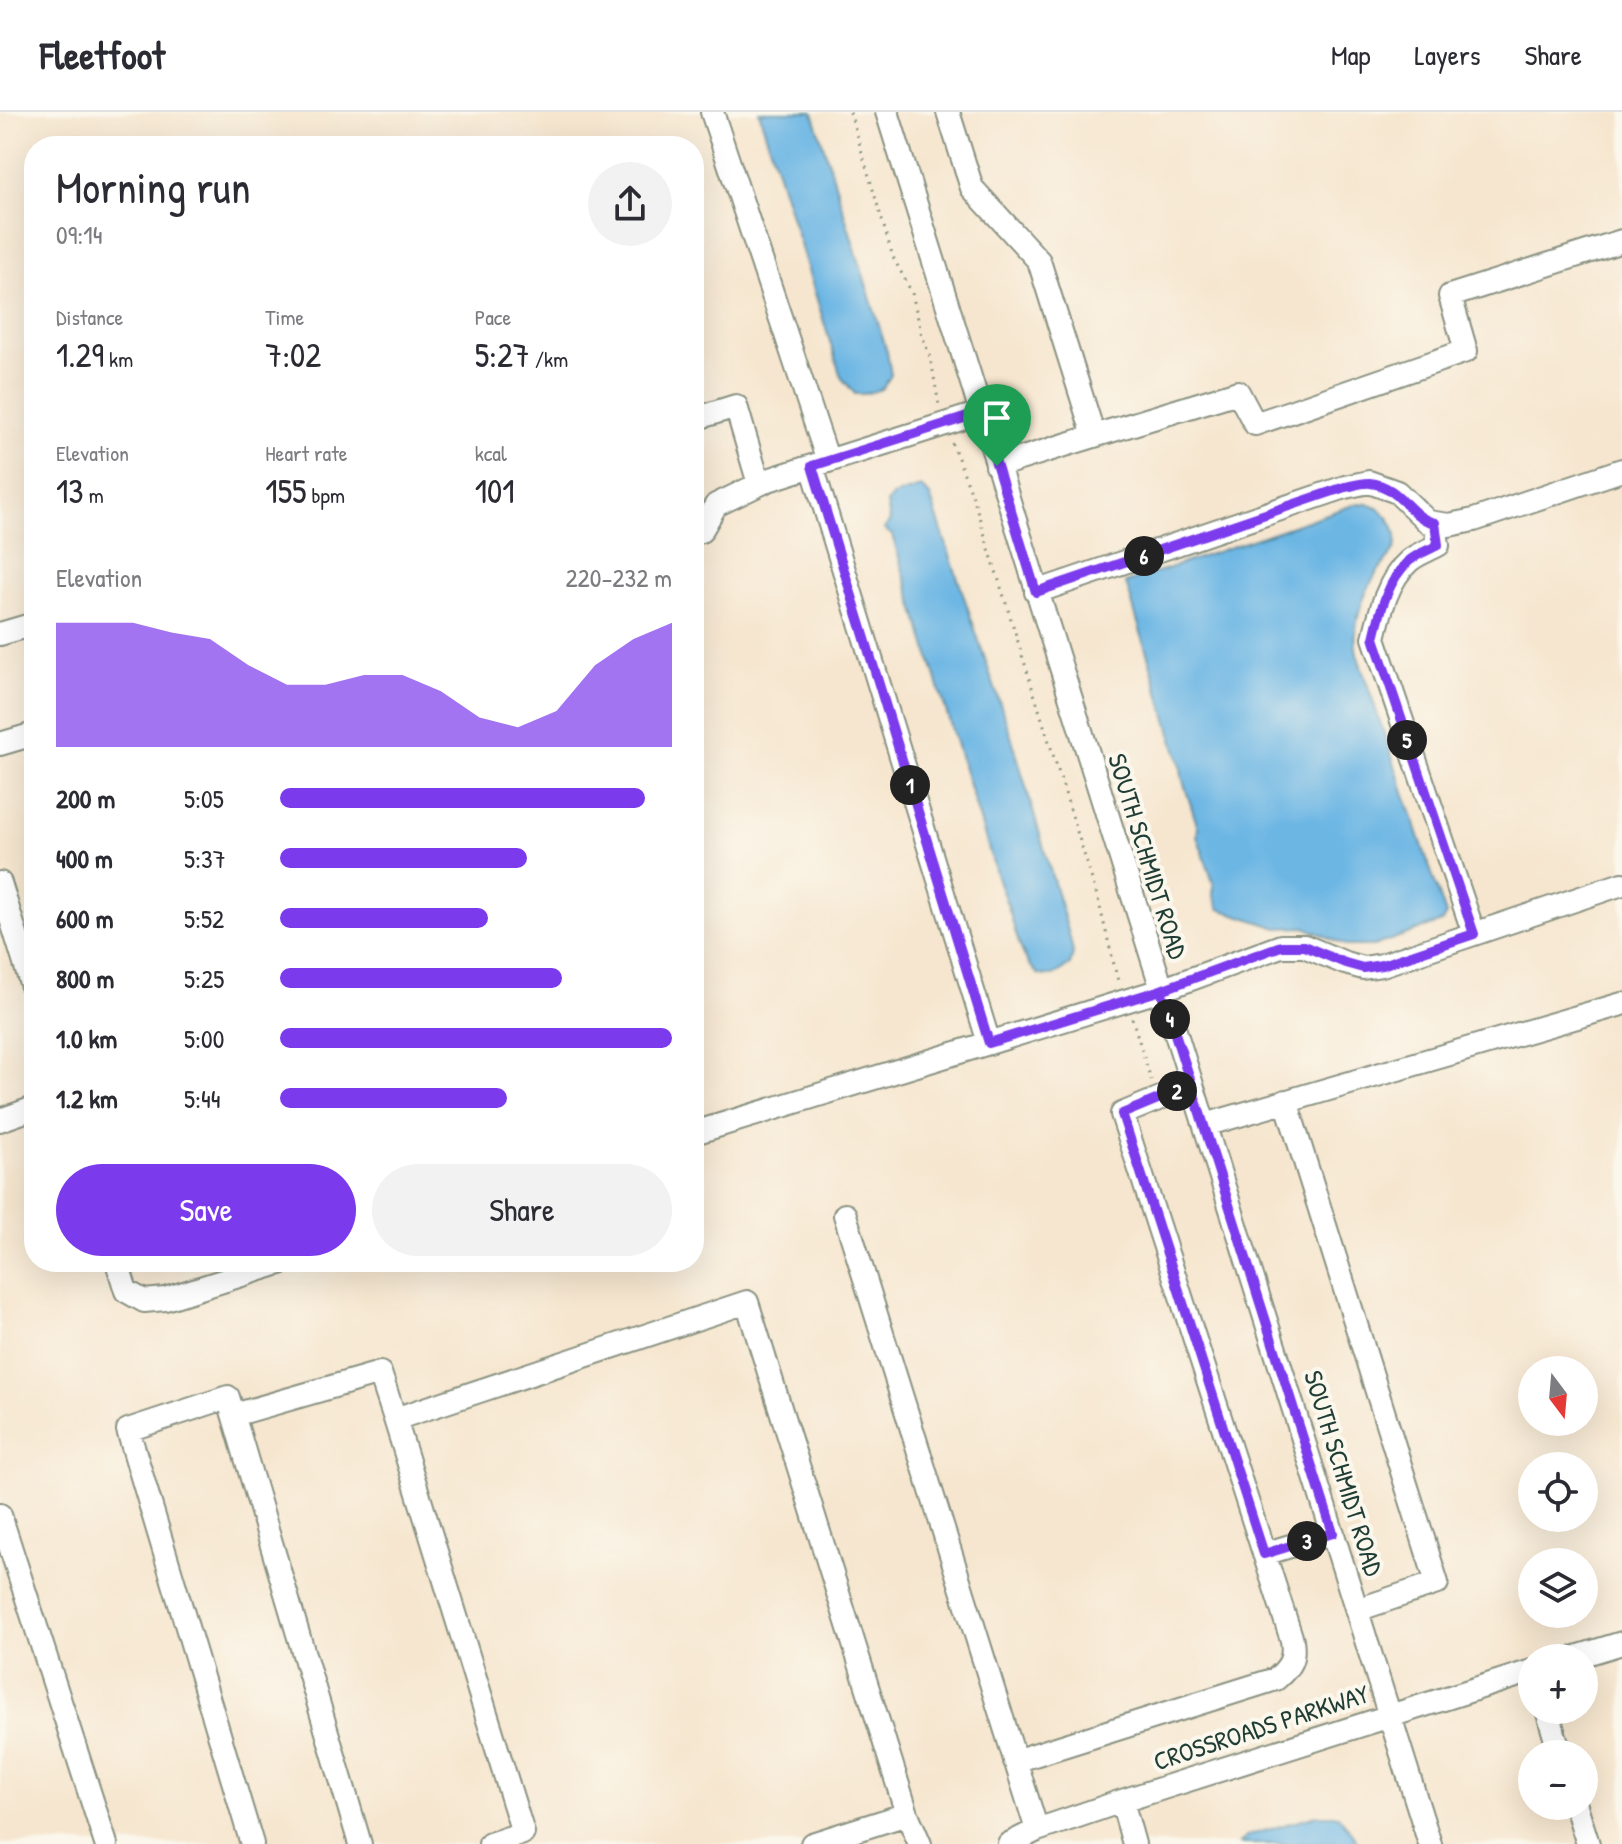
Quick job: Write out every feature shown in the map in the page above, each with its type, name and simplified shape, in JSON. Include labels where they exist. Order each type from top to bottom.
[{"type":"street","points":[[712,112],[820,464],[989,1043]]},
{"type":"street","name":"SOUTH SCHMIDT ROAD","points":[[887,112],[1430,1844]]},
{"type":"street","points":[[948,112],[972,188],[1039,261],[1094,436]]},
{"type":"street","points":[[997,466],[1238,392],[1255,424],[1466,351],[1450,296],[1622,241]]},
{"type":"street","points":[[704,416],[736,406],[759,484]]},
{"type":"street","points":[[704,526],[716,505],[759,484],[980,413]]},
{"type":"street","points":[[1036,592],[1345,487],[1369,482],[1397,492],[1428,522],[1449,525],[1474,520],[1622,470]]},
{"type":"street","points":[[1435,523],[1438,545],[1410,560],[1395,577],[1380,612],[1374,638],[1474,934]]},
{"type":"street","points":[[0,634],[24,627]]},
{"type":"street","points":[[0,744],[24,737]]},
{"type":"street","points":[[0,883],[24,961]]},
{"type":"street","points":[[704,1130],[1161,990],[1281,946],[1304,946],[1363,968],[1382,965],[1622,884]]},
{"type":"street","points":[[1205,1125],[1622,1004]]},
{"type":"street","points":[[1015,1761],[1276,1679],[1287,1669],[1294,1656],[1122,1114],[1192,1085]]},
{"type":"street","points":[[1286,1101],[1437,1583],[1357,1610]]},
{"type":"street","points":[[0,1120],[24,1112]]},
{"type":"street","points":[[845,1215],[1037,1830]]},
{"type":"street","points":[[120,1272],[126,1291],[144,1301],[165,1299],[251,1272]]},
{"type":"street","points":[[395,1419],[747,1302],[907,1814],[920,1844]]},
{"type":"street","points":[[234,1415],[380,1373],[523,1833],[490,1844]]},
{"type":"street","points":[[252,1844],[128,1430],[228,1397],[360,1844]]},
{"type":"street","points":[[0,1515],[106,1844]]},
{"type":"street","points":[[1264,1554],[1333,1533]]},
{"type":"street","points":[[1598,1650],[1622,1643]]},
{"type":"street","name":"CROSSROADS PARKWAY","points":[[1009,1844],[1037,1830],[1122,1801],[1518,1675]]},
{"type":"street","points":[[1122,1801],[1134,1844]]},
{"type":"street","points":[[812,1844],[862,1836],[907,1814]]},
{"type":"street","points":[[1580,1820],[1588,1844]]},
{"type":"path","points":[[850,112],[893,257],[912,293],[946,424],[972,494],[1098,899],[1111,958],[1153,1088]]},
{"type":"water","points":[[759,112],[813,112],[887,352],[891,375],[882,389],[855,394],[841,377]]},
{"type":"water","points":[[921,487],[930,496],[1013,742],[1070,938],[1073,953],[1070,965],[1052,976],[1039,975],[1020,946],[892,535],[884,529],[890,521],[887,503],[892,496]]},
{"type":"water","points":[[1359,503],[1381,510],[1394,529],[1396,545],[1363,600],[1356,632],[1357,654],[1446,915],[1442,922],[1373,946],[1347,946],[1305,927],[1278,928],[1219,909],[1197,836],[1198,828],[1181,766],[1126,583]]},
{"type":"water","points":[[1316,1815],[1338,1815],[1354,1835],[1357,1844],[1240,1844],[1247,1836]]},
{"type":"route","points":[[997,466],[980,413],[812,466],[989,1043],[1161,990],[1192,1085],[1122,1114],[1264,1554],[1333,1533],[1205,1125],[1161,990],[1281,946],[1304,946],[1363,968],[1382,965],[1474,934],[1374,638],[1380,612],[1395,577],[1410,560],[1438,545],[1435,523],[1428,522],[1397,492],[1369,482],[1345,487],[1036,592],[997,466]]}]
